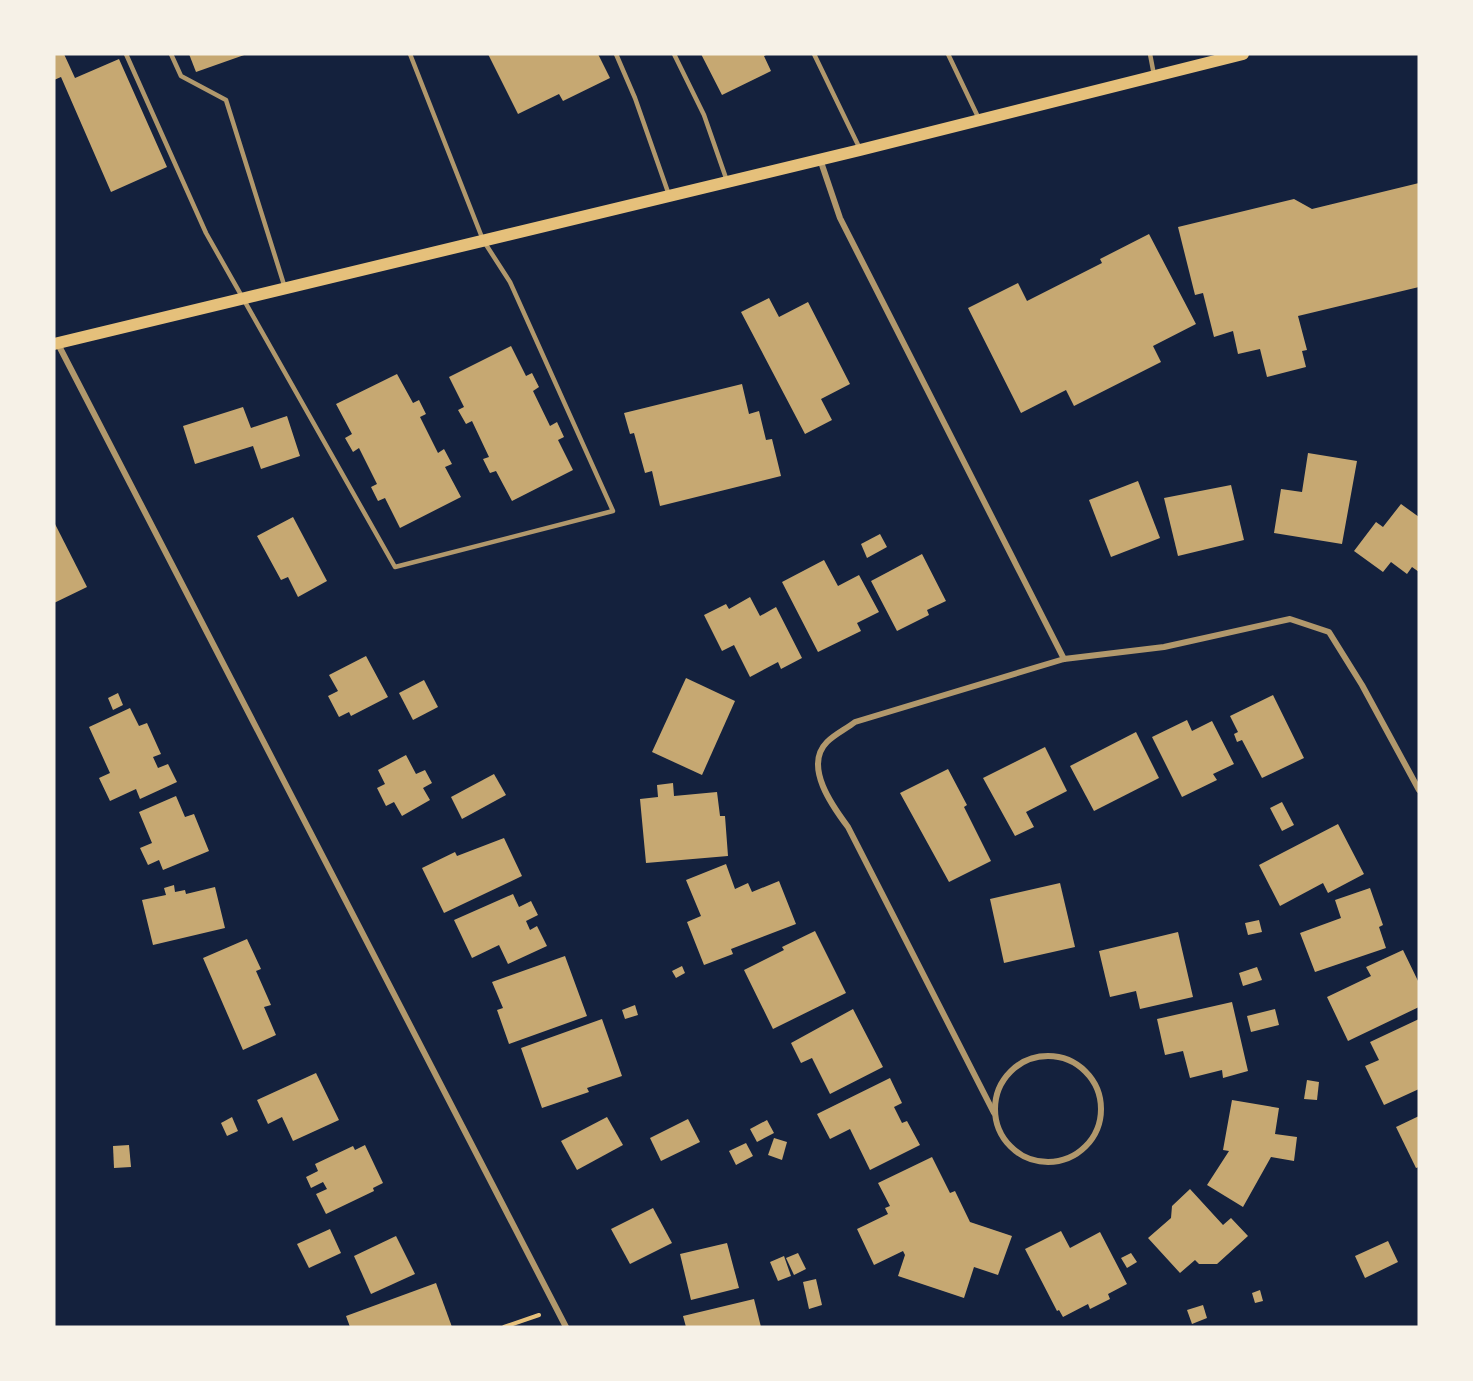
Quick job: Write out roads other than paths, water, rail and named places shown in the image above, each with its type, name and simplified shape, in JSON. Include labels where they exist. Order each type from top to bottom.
[{"type":"main road","points":[[55,342],[860,150],[1243,54]]},
{"type":"street","points":[[820,159],[840,218],[1064,659]]},
{"type":"street","points":[[55,342],[566,1327]]},
{"type":"street","points":[[994,1113],[999,1086],[1006,1076],[1020,1063],[1042,1056],[1061,1057],[1077,1065],[1091,1077],[1101,1101],[1101,1112],[1095,1135],[1082,1151],[1052,1163],[1040,1162],[1014,1151],[1002,1137],[994,1113],[848,828],[827,797],[817,768],[825,743],[855,722],[1064,659],[1164,647],[1290,620],[1329,632],[1362,684],[1419,790]]},
{"type":"lane","points":[[126,54],[206,233],[395,567],[613,511],[510,282],[483,240],[410,54]]},
{"type":"lane","points":[[171,54],[181,76],[226,100],[285,288]]},
{"type":"lane","points":[[616,54],[635,98],[669,195]]},
{"type":"lane","points":[[674,54],[704,115],[727,181]]},
{"type":"lane","points":[[814,54],[860,150]]},
{"type":"lane","points":[[948,54],[980,120]]},
{"type":"lane","points":[[1150,54],[1154,76]]}]
